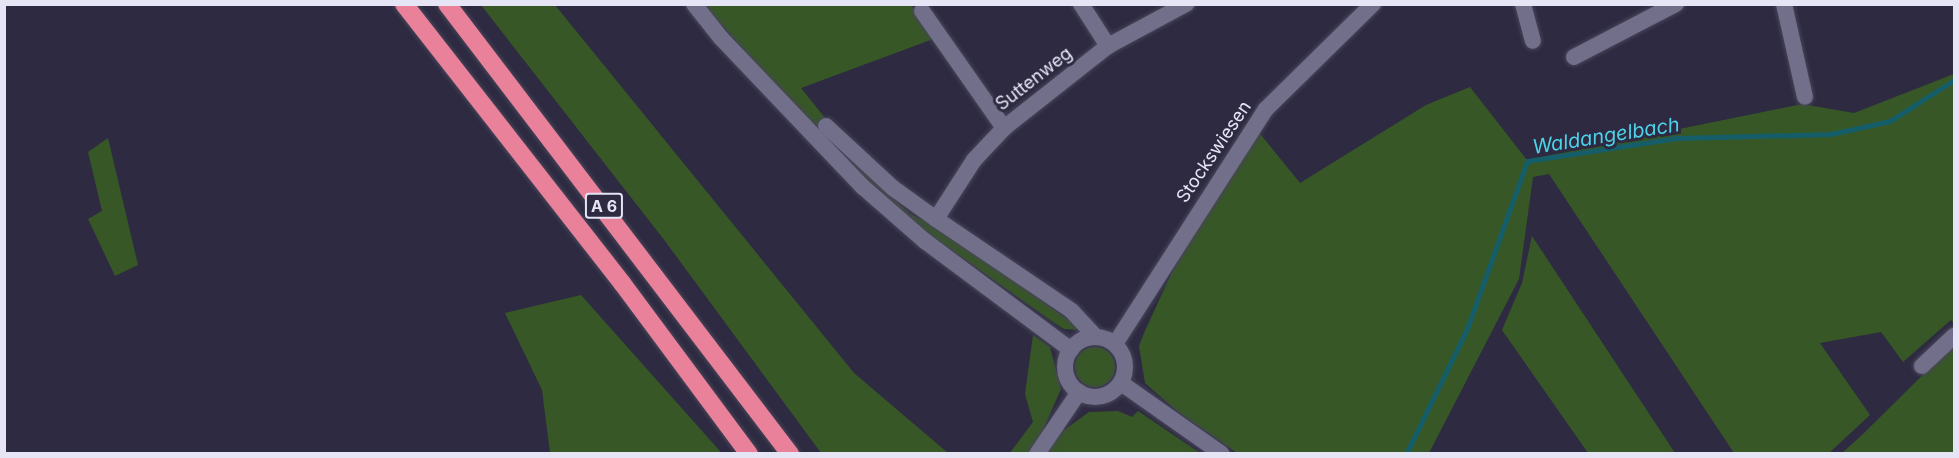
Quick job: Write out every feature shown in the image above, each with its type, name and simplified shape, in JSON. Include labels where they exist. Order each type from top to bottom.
[{"type":"highway","name":"A 6","points":[[404,4],[622,283],[749,453]]},
{"type":"highway","name":"A 6","points":[[447,4],[789,453]]},
{"type":"street","points":[[694,4],[721,38],[863,187],[926,241],[1071,350]]},
{"type":"street","points":[[1081,4],[1108,46]]},
{"type":"street","name":"Suttenweg","points":[[936,219],[974,160],[1004,128],[1108,46],[1186,4]]},
{"type":"street","points":[[1523,4],[1533,41]]},
{"type":"street","points":[[1574,57],[1676,4]]},
{"type":"street","points":[[1784,4],[1805,97]]},
{"type":"street","name":"Stockswiesen","points":[[1115,344],[1266,109],[1363,8]]},
{"type":"street","points":[[922,11],[1004,128]]},
{"type":"street","points":[[826,126],[893,188],[1090,330],[1115,344],[1125,366],[1121,383],[1105,395],[1094,397],[1079,392],[1065,371],[1071,350],[1085,338],[1090,330]]},
{"type":"street","points":[[1922,366],[1954,336]]},
{"type":"street","points":[[1121,383],[1222,453]]},
{"type":"street","points":[[1037,453],[1079,392]]},
{"type":"green space","points":[[481,5],[555,5],[854,373],[948,453],[821,453],[665,241]]},
{"type":"green space","points":[[704,5],[911,5],[936,38],[801,88],[879,185],[910,214],[938,227],[1083,330],[1064,329],[912,222],[824,141]]},
{"type":"green space","points":[[1954,74],[1954,324],[1951,320],[1903,362],[1881,332],[1820,343],[1870,415],[1829,453],[1734,453],[1549,174],[1533,177],[1519,279],[1429,453],[1237,453],[1178,412],[1145,383],[1139,346],[1144,333],[1172,272],[1257,130],[1300,183],[1426,105],[1470,87],[1527,160],[1802,104],[1854,113]]},
{"type":"green space","points":[[108,138],[138,265],[115,276],[88,219],[102,211],[88,152]]},
{"type":"green space","points":[[1532,236],[1675,453],[1588,453],[1502,330],[1522,283]]},
{"type":"green space","points":[[581,295],[721,453],[550,453],[542,390],[505,313]]},
{"type":"green space","points":[[1033,335],[1050,347],[1061,389],[1043,430],[1056,436],[1089,412],[1118,411],[1132,417],[1138,411],[1200,453],[1009,454],[1033,422],[1025,394]]},
{"type":"green space","points":[[1954,344],[1954,453],[1841,454],[1863,434]]},
{"type":"green space","points":[[1095,347],[1103,348],[1109,353],[1114,359],[1114,375],[1109,381],[1103,386],[1095,387],[1087,386],[1081,381],[1076,375],[1075,367],[1076,359],[1081,353],[1087,348]]},
{"type":"waterway","name":"Waldangelbach","points":[[1406,454],[1467,329],[1527,161],[1678,138],[1831,134],[1890,121],[1954,80]]}]
